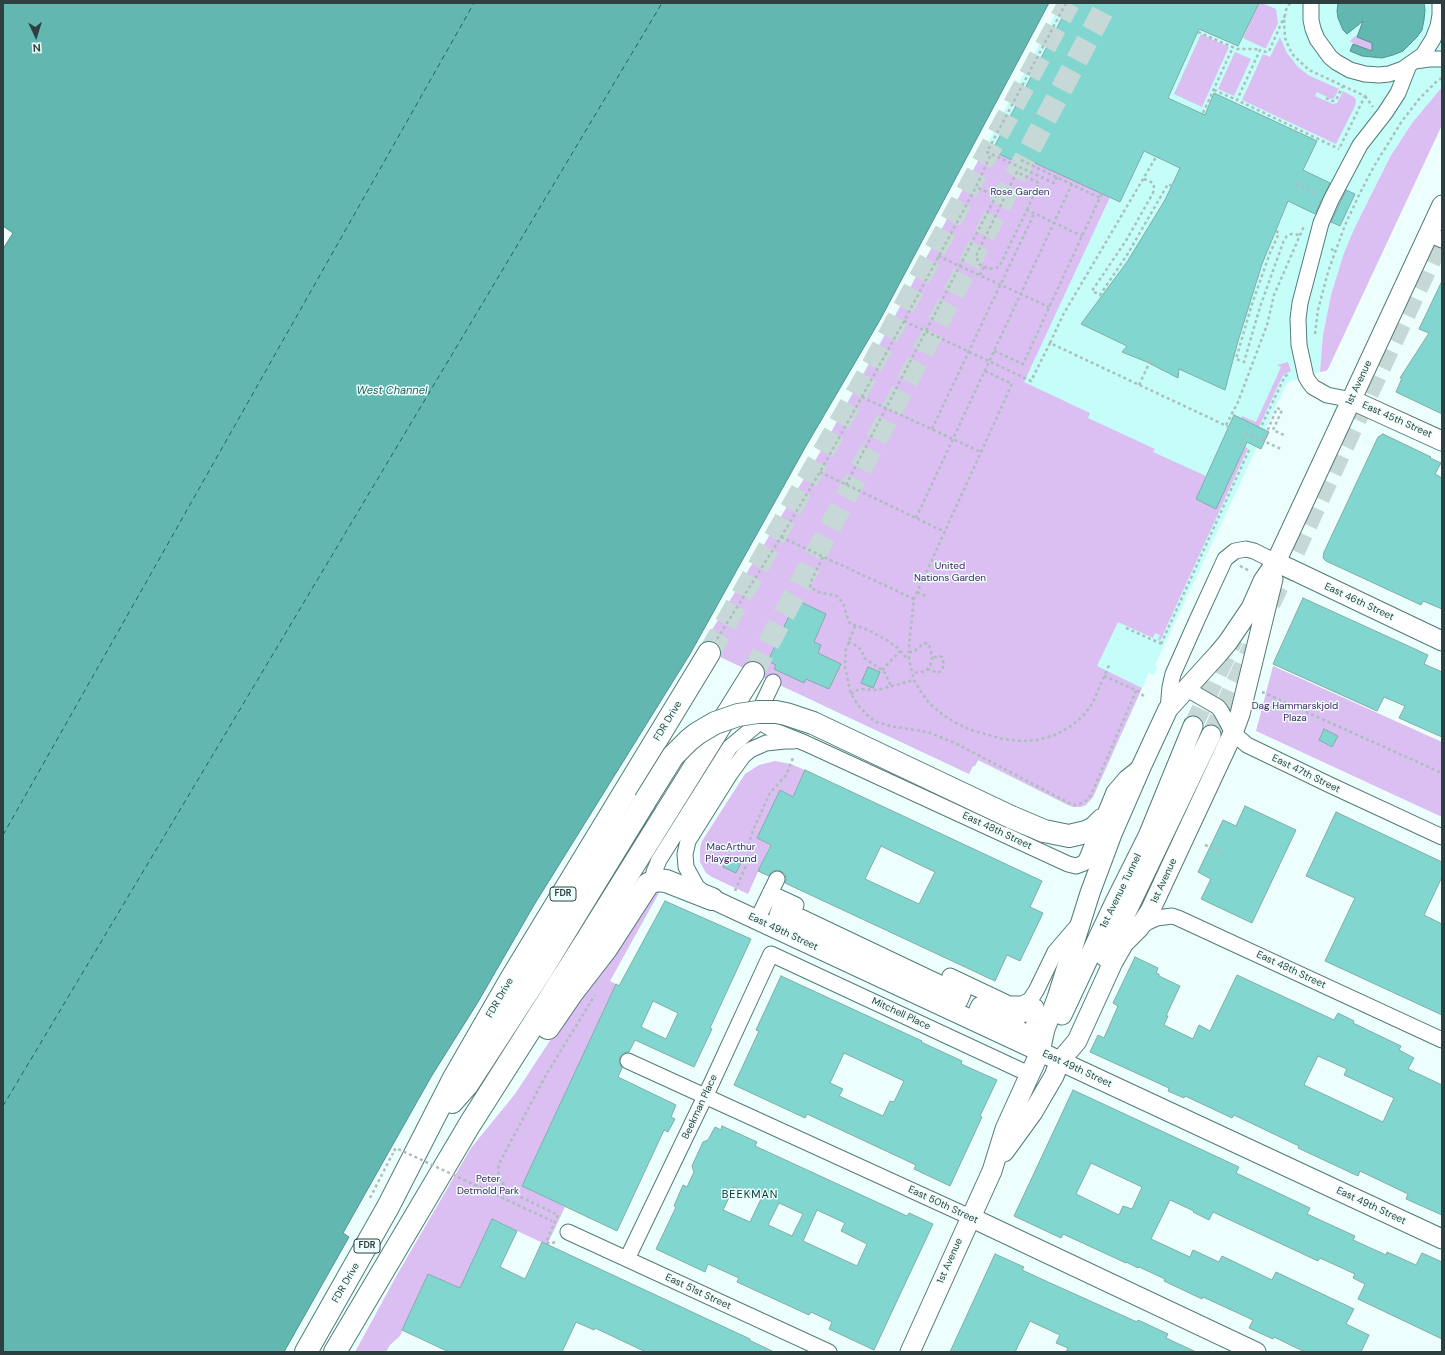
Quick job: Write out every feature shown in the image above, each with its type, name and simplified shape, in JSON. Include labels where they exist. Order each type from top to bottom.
[{"type":"highway","name":"FDR Drive","points":[[306,1352],[362,1254],[454,1078],[511,979],[712,648]]},
{"type":"highway","name":"FDR","points":[[335,1352],[497,1080],[587,940],[753,672]]},
{"type":"highway","points":[[423,1139],[467,1085],[541,971],[673,756],[689,740],[715,723],[727,718],[747,714],[767,712],[786,714],[813,723],[1011,817],[1044,831],[1069,836],[1086,832],[1102,820]]},
{"type":"highway","points":[[497,1080],[533,1046],[552,1024],[572,993],[606,949],[648,884],[656,880],[666,881],[712,899]]},
{"type":"main road","name":"1st Avenue","points":[[910,1352],[992,1171],[1005,1129],[1031,1075],[1040,1052],[1045,1029],[1057,998],[1101,863],[1142,765],[1168,710],[1218,654],[1240,625],[1263,581],[1276,562],[1352,400],[1435,237],[1442,205]]},
{"type":"main road","name":"East 45th Street","points":[[1352,400],[1442,441]]},
{"type":"main road","name":"1st Avenue","points":[[992,1171],[1032,1112],[1054,1076],[1060,1061],[1077,1041],[1113,962],[1124,943],[1139,928],[1150,911],[1233,733],[1240,714],[1276,562]]},
{"type":"main road","name":"East 46th Street","points":[[1276,562],[1442,641]]},
{"type":"main road","name":"1st Avenue Tunnel","points":[[1040,1052],[1056,1028],[1114,904],[1148,836],[1193,726]]},
{"type":"main road","name":"1st Avenue Tunnel","points":[[1060,1061],[1069,1035],[1116,931],[1211,735]]},
{"type":"main road","name":"East 49th Street","points":[[712,899],[757,920],[962,1008],[1040,1052],[1442,1239]]},
{"type":"main road","name":"East 50th Street","points":[[970,1217],[1256,1352]]},
{"type":"street","points":[[1311,3],[1311,20],[1317,39],[1327,53],[1342,66],[1356,72],[1379,75],[1389,74],[1412,63],[1429,59],[1442,59]]},
{"type":"street","points":[[1306,375],[1298,334],[1300,303],[1320,223],[1341,179],[1360,145],[1385,113],[1398,93],[1412,63],[1422,55],[1433,40],[1441,12]]},
{"type":"street","name":"East 45th Street","points":[[1306,375],[1313,387],[1327,395],[1352,400]]},
{"type":"street","points":[[1168,710],[1170,687],[1174,674],[1225,560],[1235,551],[1246,549],[1254,551],[1276,562]]},
{"type":"street","points":[[712,899],[697,887],[692,880],[685,860],[686,847],[688,841],[730,774],[758,738],[760,730],[760,715],[763,703],[773,682]]},
{"type":"street","name":"East 47th Street","points":[[1187,689],[1218,707],[1222,711],[1233,733],[1247,745],[1330,786],[1442,837]]},
{"type":"street","points":[[760,722],[775,731],[805,744]]},
{"type":"street","points":[[656,880],[654,872],[659,860],[730,748],[760,722]]},
{"type":"street","points":[[750,750],[775,742],[785,741],[805,744]]},
{"type":"street","name":"East 48th Street","points":[[805,744],[1072,865],[1081,865],[1087,858],[1114,792],[1119,784],[1142,765]]},
{"type":"street","points":[[757,920],[777,879]]},
{"type":"street","points":[[770,893],[1009,1004],[1022,1004],[1030,1000],[1055,952],[1081,922]]},
{"type":"street","points":[[780,908],[963,994],[962,1008],[777,915],[780,908]]},
{"type":"street","name":"East 48th Street","points":[[1139,928],[1157,918],[1172,916],[1178,918],[1442,1040]]},
{"type":"street","name":"Mitchell Place","points":[[771,954],[1031,1075]]},
{"type":"street","name":"Beekman Place","points":[[627,1259],[706,1096],[771,954]]},
{"type":"street","points":[[962,1008],[977,989]]},
{"type":"street","name":"East 50th Street","points":[[628,1061],[970,1217]]},
{"type":"street","name":"East 51st Street","points":[[568,1232],[829,1352]]},
{"type":"path","points":[[1057,177],[1054,183],[987,152],[1066,3]]},
{"type":"path","points":[[1198,32],[1243,50],[1254,49],[1266,52],[1269,51],[1290,3]]},
{"type":"path","points":[[1286,10],[1284,22],[1285,38],[1292,54],[1309,70],[1365,96],[1375,109]]},
{"type":"path","points":[[1203,113],[1233,47]]},
{"type":"path","points":[[1237,100],[1260,50]]},
{"type":"path","points":[[1314,341],[1318,310],[1328,272],[1345,225],[1373,168],[1400,120],[1420,98],[1442,78]]},
{"type":"path","points":[[1326,98],[1332,101],[1336,100],[1343,86]]},
{"type":"path","points":[[1214,90],[1339,149]]},
{"type":"path","points":[[1336,155],[1365,96]]},
{"type":"path","points":[[712,648],[820,472],[904,322],[976,187],[991,154]]},
{"type":"path","points":[[904,322],[1031,381],[1063,315],[1156,157]]},
{"type":"path","points":[[1021,160],[1100,198]]},
{"type":"path","points":[[1017,172],[1039,183],[1027,210],[1000,267],[989,269],[979,264],[976,256],[1017,172]]},
{"type":"path","points":[[1144,178],[1153,184],[1153,193],[1127,239],[1092,291],[1100,295],[1127,255],[1168,184],[1172,186]]},
{"type":"path","points":[[916,518],[1072,184]]},
{"type":"path","points":[[1296,184],[1323,197]]},
{"type":"path","points":[[846,485],[996,196],[976,187]]},
{"type":"path","points":[[994,351],[1023,364],[1102,193]]},
{"type":"path","points":[[1315,200],[1318,194]]},
{"type":"path","points":[[1027,210],[1082,236]]},
{"type":"path","points":[[932,429],[1034,214]]},
{"type":"path","points":[[1050,343],[1228,426],[1267,324],[1274,295],[1305,223]]},
{"type":"path","points":[[1276,231],[1279,233],[1252,304],[1236,359],[1244,362],[1260,307],[1284,240],[1291,234],[1300,234]]},
{"type":"path","points":[[1331,249],[1335,251]]},
{"type":"path","points":[[938,256],[1049,307]]},
{"type":"path","points":[[980,274],[984,267]]},
{"type":"path","points":[[1139,385],[1152,357]]},
{"type":"path","points":[[985,371],[1012,384],[914,599],[909,637],[909,660],[914,680],[929,703],[956,723],[986,735],[1003,739],[1021,741],[1037,740],[1055,735],[1071,726],[1083,716],[1092,704],[1110,663]]},
{"type":"path","points":[[1262,425],[1285,376],[1306,375]]},
{"type":"path","points":[[862,396],[981,452]]},
{"type":"path","points":[[1263,441],[1277,408],[1282,410],[1273,430],[1286,436]]},
{"type":"path","points":[[1240,445],[1246,433],[1281,449]]},
{"type":"path","points":[[1126,628],[1163,644],[1250,448]]},
{"type":"path","points":[[820,472],[945,532]]},
{"type":"path","points":[[781,537],[914,599]]},
{"type":"path","points":[[823,557],[812,579],[810,587],[818,592],[830,594],[839,598],[846,610],[849,622],[854,626],[879,635],[909,660]]},
{"type":"path","points":[[1239,566],[1252,571]]},
{"type":"path","points":[[917,592],[928,596]]},
{"type":"path","points":[[854,626],[846,649],[845,667],[851,694],[867,715],[876,722],[890,726],[928,732],[957,744],[1074,805],[1082,803],[1091,795],[1136,691]]},
{"type":"path","points":[[848,642],[857,646],[862,651],[864,658],[885,673],[891,686]]},
{"type":"path","points":[[909,652],[913,652],[926,643],[929,645],[932,658],[927,669],[922,672],[912,673]]},
{"type":"path","points":[[882,670],[900,651]]},
{"type":"path","points":[[927,669],[938,673],[942,670],[944,664],[942,657],[939,656],[932,658]]},
{"type":"path","points":[[1104,676],[1140,692],[1146,698]]},
{"type":"path","points":[[851,694],[859,689],[877,690],[906,684],[914,680]]},
{"type":"path","points":[[1262,692],[1442,773]]},
{"type":"path","points":[[736,889],[747,862],[749,843],[770,793],[786,775],[793,758]]},
{"type":"path","points":[[1204,844],[1223,853]]},
{"type":"path","points":[[555,1242],[550,1244],[546,1242],[553,1222],[558,1215],[506,1189],[499,1177],[498,1169],[500,1162],[546,1075],[599,990]]},
{"type":"path","points":[[382,1172],[396,1148],[553,1222]]},
{"type":"path","points":[[504,1193],[506,1189]]},
{"type":"shaded area","points":[[1061,3],[1442,3],[1442,87],[1412,123],[1390,157],[1355,227],[1331,295],[1323,335],[1320,372],[1287,383],[1158,659],[1155,666],[1158,667],[1154,675],[1149,673],[1093,797],[1086,805],[1077,807],[1068,805],[979,760],[975,766],[973,766],[969,774],[701,648],[819,454],[952,210]]},
{"type":"green space","points":[[1259,3],[1276,9],[1278,23],[1266,48],[1243,38]]},
{"type":"green space","points":[[1201,34],[1229,47],[1202,107],[1174,94]]},
{"type":"green space","points":[[1355,36],[1372,43],[1372,51],[1359,47],[1350,41]]},
{"type":"green space","points":[[1280,37],[1287,53],[1298,67],[1308,75],[1339,89],[1334,98],[1331,99],[1317,92],[1315,96],[1333,104],[1337,103],[1343,91],[1354,97],[1356,100],[1355,106],[1336,144],[1242,100],[1263,54],[1270,57]]},
{"type":"green space","points":[[1235,52],[1251,59],[1234,96],[1218,89]]},
{"type":"green space","points":[[1442,87],[1442,125],[1328,369],[1320,372],[1323,335],[1331,295],[1344,253],[1355,227],[1390,157],[1412,123]]},
{"type":"green space","name":"United Nations Garden","points":[[985,148],[1019,163],[1022,157],[1110,197],[1024,382],[1090,413],[1088,418],[1155,449],[1153,452],[1206,476],[1196,499],[1216,508],[1245,447],[1248,448],[1160,641],[1158,640],[1160,635],[1155,633],[1153,638],[1118,622],[1097,666],[1142,688],[1093,797],[1086,805],[1081,807],[1073,807],[1068,805],[978,760],[969,774],[701,648],[819,454],[878,348]]},
{"type":"green space","points":[[1288,362],[1291,371],[1283,375],[1259,427],[1241,418],[1242,416],[1256,422],[1281,367],[1277,365]]},
{"type":"green space","name":"Dag Hammarskjold Plaza","points":[[1273,666],[1442,742],[1442,817],[1256,731]],"holes":[[[1324,730],[1338,736],[1332,747],[1319,740]]]},
{"type":"green space","name":"MacArthur Playground","points":[[775,761],[791,764],[805,770],[793,797],[780,790],[757,838],[770,845],[748,894],[706,873],[700,862],[700,848],[702,841],[745,774],[759,765]]},
{"type":"green space","name":"Peter Detmold Park","points":[[660,891],[610,981],[616,984],[522,1186],[565,1207],[547,1245],[492,1219],[458,1293],[452,1285],[428,1274],[400,1336],[390,1345],[386,1352],[355,1352],[398,1273],[471,1148],[515,1094],[568,1013],[654,892]]},
{"type":"water","name":"West Channel","points":[[3,3],[1049,3],[880,320],[806,446],[690,654],[534,905],[478,1002],[431,1077],[343,1233],[349,1237],[284,1352],[3,1352],[3,249],[13,233],[3,226]]},
{"type":"water","points":[[1338,3],[1424,3],[1425,10],[1422,30],[1403,51],[1382,58],[1362,56],[1350,51],[1353,44],[1372,51],[1372,43],[1357,37],[1363,21],[1347,34],[1343,30],[1338,18]]},
{"type":"building","points":[[1070,3],[1259,3],[1238,46],[1199,29],[1168,98],[1205,115],[1214,93],[1317,141],[1303,170],[1330,183],[1315,214],[1288,201],[1262,264],[1238,341],[1225,390],[1179,369],[1178,378],[1147,362],[1122,352],[1127,346],[1081,324],[1127,262],[1165,200],[1180,168],[1144,151],[1120,202],[1022,157],[1019,163],[992,151]]},
{"type":"building","points":[[1346,190],[1355,194],[1340,226],[1331,222]]},
{"type":"building","points":[[1442,281],[1442,414],[1396,392],[1402,378],[1400,378],[1429,333],[1419,329]]},
{"type":"building","points":[[1234,415],[1269,432],[1261,449],[1247,442],[1216,509],[1196,499]]},
{"type":"building","points":[[1383,434],[1441,463],[1435,474],[1442,478],[1442,609],[1423,601],[1421,605],[1326,561],[1323,558],[1324,552],[1378,437]]},
{"type":"building","points":[[788,596],[826,614],[814,642],[821,645],[818,653],[841,664],[829,689],[806,679],[804,683],[774,669],[776,665],[768,661],[789,616],[781,612]]},
{"type":"building","points":[[1303,598],[1428,655],[1424,664],[1442,672],[1442,737],[1399,718],[1405,706],[1384,697],[1377,711],[1273,664]]},
{"type":"building","points":[[868,667],[880,672],[873,688],[861,683]]},
{"type":"building","points":[[1324,729],[1338,736],[1332,747],[1319,740]]},
{"type":"building","points":[[805,770],[1042,881],[1030,907],[1043,913],[1020,961],[1007,955],[995,981],[785,883],[785,874],[781,871],[772,871],[769,876],[758,871],[771,845],[757,838],[780,790],[793,797]],"holes":[[[881,846],[935,872],[919,904],[865,879]]]},
{"type":"building","points":[[1245,806],[1296,830],[1252,923],[1201,899],[1211,879],[1198,872],[1223,820],[1236,826]]},
{"type":"building","points":[[1336,812],[1442,862],[1442,877],[1424,915],[1442,924],[1442,1015],[1325,961],[1355,898],[1306,876]]},
{"type":"building","points":[[729,855],[742,861],[736,873],[723,867]]},
{"type":"building","points":[[665,901],[751,939],[710,1028],[712,1029],[694,1067],[635,1040],[629,1052],[623,1053],[620,1057],[619,1062],[622,1068],[618,1077],[676,1105],[671,1117],[675,1119],[668,1132],[664,1130],[617,1231],[522,1186],[616,984],[619,986]],"holes":[[[653,1001],[678,1013],[666,1039],[641,1027]]]},
{"type":"building","points":[[1135,957],[1158,968],[1156,973],[1159,974],[1159,976],[1180,986],[1166,1016],[1168,1016],[1164,1025],[1193,1039],[1199,1025],[1210,1031],[1237,975],[1334,1020],[1338,1013],[1354,1021],[1353,1023],[1401,1046],[1399,1050],[1414,1058],[1408,1069],[1442,1085],[1442,1215],[1406,1199],[1408,1194],[1360,1171],[1358,1176],[1298,1148],[1299,1146],[1234,1115],[1232,1118],[1185,1096],[1184,1098],[1168,1091],[1169,1088],[1090,1052],[1098,1035],[1104,1038],[1118,1006],[1113,1003]],"holes":[[[1318,1056],[1347,1069],[1344,1075],[1394,1098],[1383,1122],[1304,1085]]]},
{"type":"building","points":[[781,976],[922,1041],[921,1042],[962,1061],[961,1064],[997,1080],[980,1116],[982,1117],[950,1186],[914,1169],[916,1165],[807,1114],[805,1118],[734,1085],[759,1031],[756,1030]],"holes":[[[844,1053],[904,1081],[894,1102],[890,1101],[883,1116],[839,1096],[843,1089],[830,1083]]]},
{"type":"building","points":[[1073,1090],[1239,1167],[1236,1173],[1310,1208],[1307,1214],[1355,1236],[1353,1240],[1386,1255],[1387,1252],[1416,1265],[1422,1253],[1442,1262],[1442,1339],[1358,1299],[1365,1284],[1353,1278],[1355,1274],[1320,1258],[1318,1261],[1213,1212],[1209,1220],[1170,1200],[1151,1239],[1190,1257],[1193,1250],[1219,1262],[1222,1256],[1272,1280],[1276,1272],[1354,1309],[1346,1324],[1369,1335],[1361,1352],[1305,1352],[1274,1337],[1273,1339],[1249,1328],[1253,1320],[1203,1297],[1202,1299],[1139,1267],[1138,1268],[1126,1263],[1063,1234],[1061,1238],[1014,1216]],"holes":[[[1091,1163],[1142,1187],[1132,1209],[1123,1206],[1119,1215],[1076,1194]]]},
{"type":"building","points":[[722,1126],[757,1142],[755,1146],[907,1216],[909,1213],[933,1224],[874,1350],[829,1329],[832,1322],[811,1312],[809,1315],[737,1282],[739,1278],[708,1264],[705,1272],[656,1249],[676,1207],[674,1206],[683,1185],[687,1187],[694,1172],[692,1166],[703,1142],[708,1140],[715,1127],[721,1130]],"holes":[[[734,1187],[761,1199],[750,1222],[723,1210]],[[779,1203],[803,1214],[792,1236],[768,1225]],[[817,1210],[845,1223],[841,1231],[867,1244],[857,1266],[803,1241]]]},
{"type":"building","points":[[492,1219],[517,1231],[500,1267],[525,1279],[542,1242],[750,1339],[749,1340],[774,1352],[646,1352],[595,1328],[594,1330],[576,1322],[562,1352],[449,1352],[402,1330],[428,1274],[460,1288]]},
{"type":"building","points":[[995,1254],[1024,1267],[1022,1270],[1137,1322],[1138,1320],[1168,1334],[1166,1338],[1196,1352],[1066,1352],[1068,1348],[1056,1343],[1060,1335],[1030,1321],[1015,1352],[950,1352]]},
{"type":"ferry route","points":[[3,835],[474,3]]},
{"type":"ferry route","points":[[3,1106],[662,3]]},
{"type":"tunnel","points":[[709,653],[872,366],[1069,3]]},
{"type":"tunnel","points":[[753,673],[1107,3]]},
{"type":"tunnel","points":[[1271,604],[1442,238]]},
{"type":"tunnel","points":[[1193,726],[1234,639]]},
{"type":"tunnel","points":[[1211,735],[1252,647]]},
{"type":"district","name":"BEEKMAN","points":[[750,1195]]},
{"type":"park label","name":"Rose Garden","points":[[1020,192]]}]
